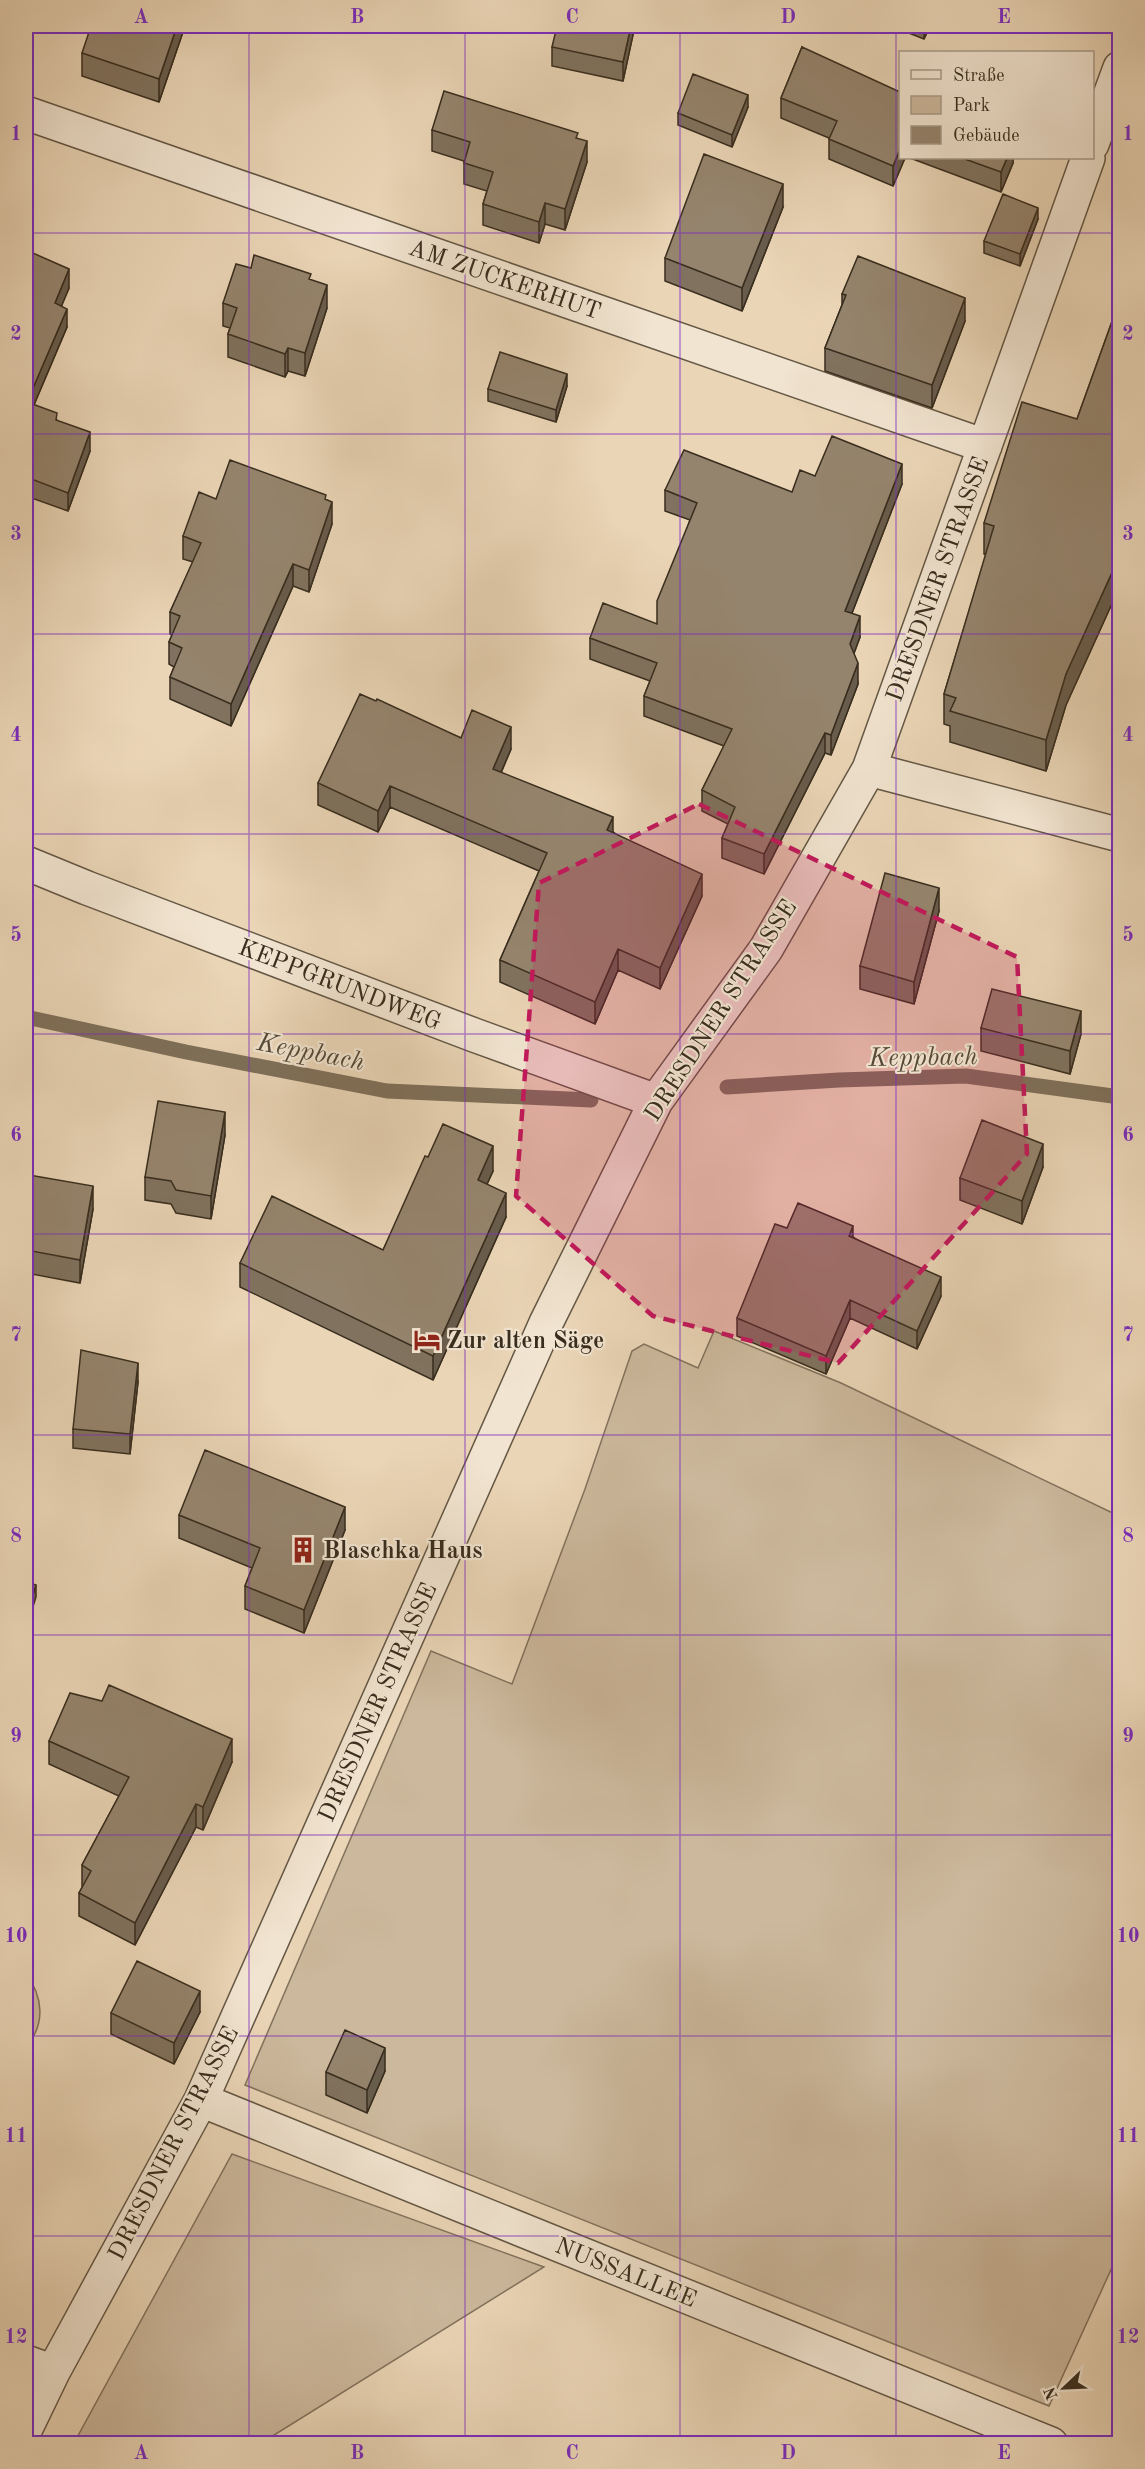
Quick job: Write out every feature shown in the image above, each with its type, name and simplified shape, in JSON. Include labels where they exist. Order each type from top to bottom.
[{"type":"street","points":[[1094,138],[1119,68]]},
{"type":"street","name":"AM ZUCKERHUT","points":[[26,113],[985,446]]},
{"type":"street","name":"DRESDNER STRASSE","points":[[26,2428],[39,2367],[201,2100],[546,1323],[656,1101],[766,949],[869,769],[1088,159]]},
{"type":"street","points":[[869,769],[1119,835]]},
{"type":"street","name":"KEPPGRUNDWEG","points":[[26,863],[418,1014],[656,1101]]},
{"type":"street","name":"NUSSALLEE","points":[[201,2100],[1051,2444]]},
{"type":"highlighted area","points":[[699,804],[1017,957],[1027,1154],[838,1363],[653,1316],[516,1196],[539,883]]},
{"type":"green space","points":[[714,1331],[841,1383],[1119,1516],[1119,2252],[1049,2406],[245,2085],[431,1651],[512,1684],[585,1489],[632,1351],[644,1344],[698,1368]]},
{"type":"green space","points":[[26,1974],[36,1992],[40,2010],[37,2029],[26,2046]]},
{"type":"green space","points":[[232,2154],[544,2267],[271,2437],[131,2444],[74,2443]]},
{"type":"building","points":[[91,26],[177,26],[159,79],[82,53]]},
{"type":"building","points":[[557,26],[631,26],[623,62],[552,47]]},
{"type":"building","points":[[802,47],[899,92],[899,151],[893,166],[829,139],[837,121],[781,98]]},
{"type":"building","points":[[693,74],[748,95],[732,135],[678,113]]},
{"type":"building","points":[[444,91],[578,133],[576,138],[587,141],[565,209],[545,203],[539,222],[483,204],[493,172],[464,163],[470,142],[432,130]]},
{"type":"building","points":[[704,154],[783,184],[742,288],[665,258]]},
{"type":"building","points":[[965,159],[1007,159],[1001,172]]},
{"type":"building","points":[[1003,194],[1038,208],[1020,254],[984,241]]},
{"type":"building","points":[[26,250],[69,269],[55,303],[67,309],[27,402],[57,413],[56,420],[90,432],[68,493],[26,477]]},
{"type":"building","points":[[254,255],[311,274],[309,279],[327,285],[305,353],[288,348],[285,354],[228,334],[237,308],[223,303],[236,264],[251,268]]},
{"type":"building","points":[[858,256],[965,298],[932,385],[825,348],[846,295],[842,294]]},
{"type":"building","points":[[1119,302],[1119,358],[1112,355],[1119,377],[1119,557],[1066,674],[1046,740],[950,711],[956,698],[944,694],[994,526],[984,523],[1022,402],[1077,419]]},
{"type":"building","points":[[500,352],[567,374],[556,410],[488,389]]},
{"type":"building","points":[[832,436],[902,464],[845,611],[860,616],[850,644],[858,663],[831,735],[825,733],[764,854],[722,838],[735,807],[702,790],[732,729],[644,696],[657,663],[590,638],[603,603],[657,624],[657,601],[697,503],[665,490],[684,450],[792,492],[800,470],[815,476]]},
{"type":"building","points":[[230,460],[326,495],[325,499],[332,502],[309,570],[293,564],[231,704],[170,677],[182,648],[169,642],[180,616],[170,612],[201,543],[183,536],[199,492],[216,499]]},
{"type":"building","points":[[26,621],[31,624],[26,636]]},
{"type":"building","points":[[26,647],[31,658],[31,665],[26,679]]},
{"type":"building","points":[[360,694],[376,701],[377,699],[461,738],[472,710],[511,727],[493,769],[613,817],[607,830],[702,874],[660,968],[618,949],[595,1002],[500,960],[547,853],[390,786],[378,811],[318,783]]},
{"type":"building","points":[[885,873],[939,888],[914,982],[860,966]]},
{"type":"building","points":[[992,989],[1081,1011],[1070,1051],[981,1028]]},
{"type":"building","points":[[158,1101],[225,1112],[211,1196],[176,1190],[171,1181],[145,1177]]},
{"type":"building","points":[[982,1120],[1043,1144],[1022,1201],[960,1178]]},
{"type":"building","points":[[443,1124],[493,1146],[478,1180],[506,1193],[433,1356],[240,1263],[272,1196],[383,1250],[425,1156],[428,1157]]},
{"type":"building","points":[[29,1175],[93,1186],[80,1260],[26,1250],[26,1189]]},
{"type":"building","points":[[798,1203],[853,1226],[849,1236],[941,1277],[917,1331],[850,1300],[826,1356],[737,1318],[775,1224],[787,1228]]},
{"type":"building","points":[[81,1350],[138,1363],[130,1434],[73,1429]]},
{"type":"building","points":[[205,1450],[345,1507],[304,1610],[245,1586],[260,1548],[179,1515]]},
{"type":"building","points":[[26,1582],[36,1585],[26,1617]]},
{"type":"building","points":[[109,1685],[232,1739],[203,1807],[196,1804],[135,1923],[79,1893],[91,1871],[82,1865],[129,1777],[49,1741],[70,1693],[102,1701]]},
{"type":"building","points":[[137,1961],[200,1991],[174,2043],[111,2013]]},
{"type":"building","points":[[345,2030],[385,2048],[367,2090],[326,2072]]},
{"type":"waterway","name":"Keppbach","points":[[26,1017],[186,1052],[387,1091],[591,1100]]},
{"type":"waterway","name":"Keppbach","points":[[727,1087],[839,1080],[966,1076],[1120,1097]]},
{"type":"place","name":"Zur alten Säge","points":[[427,1340]]},
{"type":"place","name":"Blaschka Haus","points":[[303,1550]]}]
